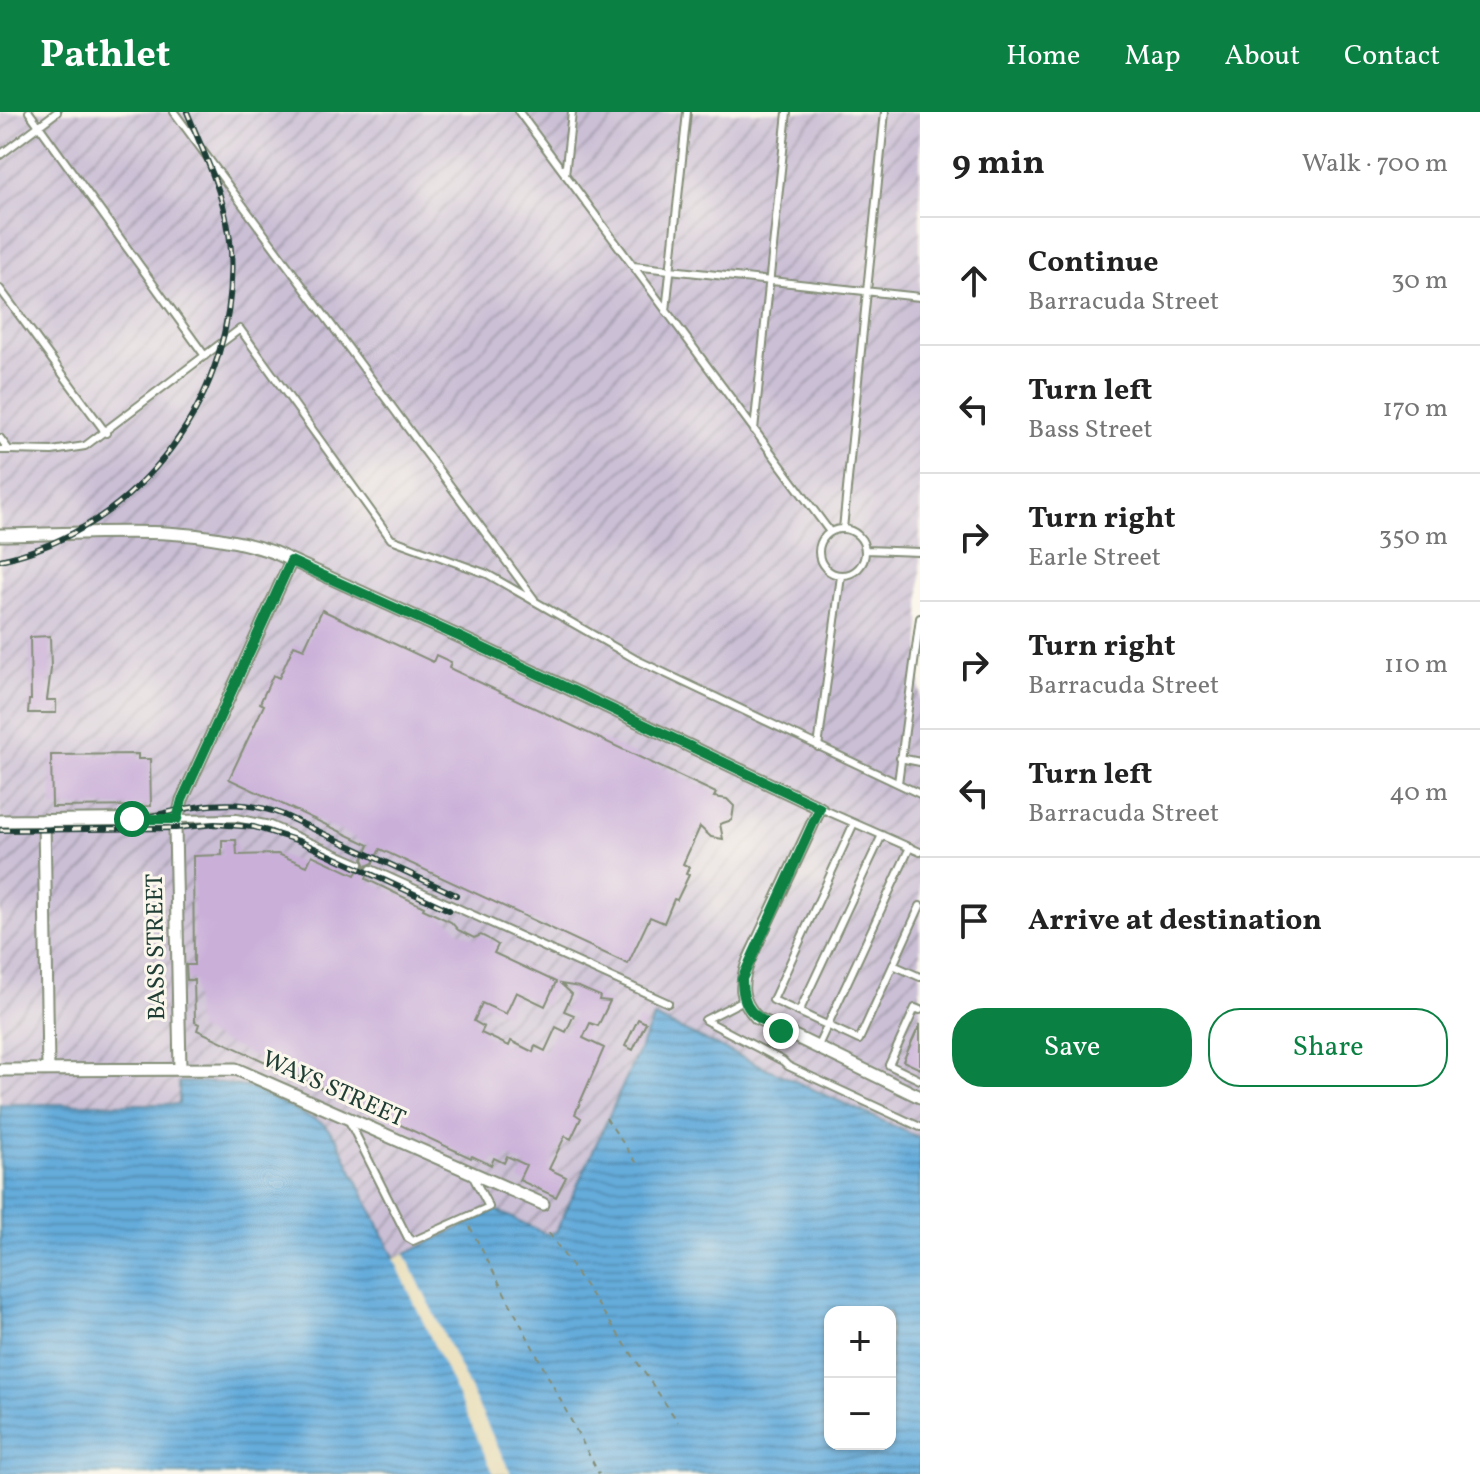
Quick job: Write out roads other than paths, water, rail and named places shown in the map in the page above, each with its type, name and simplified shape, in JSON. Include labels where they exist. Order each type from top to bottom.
[{"type":"street","points":[[0,535],[133,531],[215,537],[248,543],[460,637],[820,808],[749,960],[742,979],[744,1000],[757,1018],[920,1097]]},
{"type":"street","name":"BASS STREET","points":[[180,1069],[177,819],[182,800],[291,561]]},
{"type":"street","points":[[0,821],[177,819]]},
{"type":"street","points":[[44,820],[48,1069]]},
{"type":"street","name":"WAYS STREET","points":[[0,1070],[236,1069],[543,1204]]},
{"type":"lane","points":[[29,112],[205,356]]},
{"type":"lane","points":[[0,155],[57,112]]},
{"type":"lane","points":[[174,112],[536,602]]},
{"type":"lane","points":[[519,112],[830,532]]},
{"type":"lane","points":[[565,175],[572,112]]},
{"type":"lane","points":[[666,312],[687,112]]},
{"type":"lane","points":[[754,430],[787,112]]},
{"type":"lane","points":[[843,529],[885,112]]},
{"type":"lane","points":[[633,266],[920,297]]},
{"type":"lane","points":[[0,289],[106,433]]},
{"type":"lane","points":[[0,450],[52,451],[85,446],[240,329],[391,539],[487,574],[637,660],[920,794]]},
{"type":"lane","points":[[0,438],[9,450]]},
{"type":"lane","points":[[843,529],[856,533],[865,550],[859,568],[841,576],[828,571],[820,561],[821,542],[830,532],[843,529]]},
{"type":"lane","points":[[865,550],[920,552]]},
{"type":"lane","points":[[818,747],[841,576]]},
{"type":"lane","points":[[898,783],[920,618]]},
{"type":"lane","points":[[900,758],[920,762]]},
{"type":"lane","points":[[820,808],[920,852]]},
{"type":"lane","points":[[177,819],[236,818],[270,825],[360,864]]},
{"type":"lane","points":[[854,823],[773,1000],[859,1040],[920,906]]},
{"type":"lane","points":[[799,1012],[882,835]]},
{"type":"lane","points":[[817,1048],[910,847]]},
{"type":"lane","points":[[371,869],[668,1003]]},
{"type":"lane","points":[[893,965],[920,977]]},
{"type":"lane","points":[[744,1000],[705,1020],[788,1066],[920,1127]]},
{"type":"lane","points":[[920,1010],[915,1008],[889,1065],[920,1080]]},
{"type":"lane","points":[[348,1118],[408,1238],[413,1241],[489,1207],[471,1172]]},
{"type":"water","points":[[654,1017],[920,1138],[920,1474],[0,1474],[0,1104],[179,1104],[179,1082],[223,1083],[250,1088],[324,1124],[337,1139],[395,1259],[496,1210],[546,1234],[556,1232]]},
{"type":"railway","points":[[0,560],[51,544],[97,519],[138,486],[172,448],[199,403],[218,355],[229,304],[231,251],[221,197],[187,112]]},
{"type":"railway","points":[[132,821],[225,804],[262,808],[456,895]]},
{"type":"railway","points":[[0,830],[175,828],[215,824],[254,827],[299,841],[449,910]]}]
